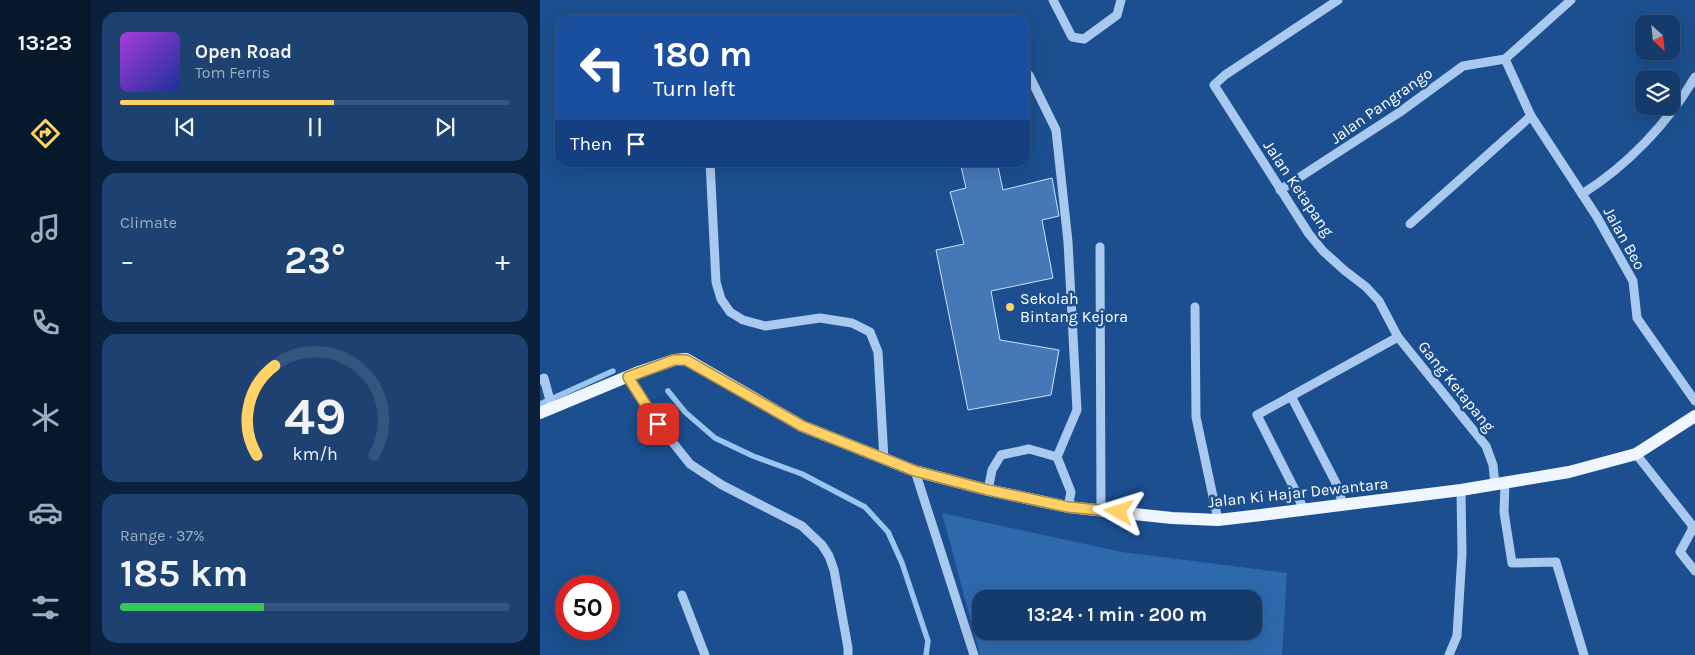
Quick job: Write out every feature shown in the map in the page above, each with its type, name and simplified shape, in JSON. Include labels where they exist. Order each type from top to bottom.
[{"type":"main road","name":"Jalan Ki Hajar Dewantara","points":[[548,408],[674,360],[686,360],[802,426],[915,471],[988,490],[1068,507],[1172,518],[1218,520],[1461,490],[1569,472],[1636,454],[1695,416]]},
{"type":"street","points":[[1053,0],[1072,37],[1084,39],[1117,15],[1121,0]]},
{"type":"street","name":"Jalan Ketapang","points":[[1337,0],[1225,75],[1214,85],[1305,228],[1323,251],[1366,287],[1379,301],[1398,337]]},
{"type":"street","points":[[1571,0],[1505,59],[1531,116],[1582,194],[1600,183],[1626,161],[1660,126],[1683,98],[1695,77]]},
{"type":"street","name":"Jalan Pangrango","points":[[1280,190],[1400,112],[1463,66],[1505,59]]},
{"type":"street","points":[[1030,77],[1056,130],[1068,242],[1077,410],[1057,458],[1071,492],[1068,507]]},
{"type":"street","points":[[1410,224],[1531,116]]},
{"type":"street","points":[[710,167],[716,282],[721,299],[730,312],[743,320],[765,326],[820,318],[852,323],[870,332],[878,352],[884,460]]},
{"type":"street","name":"Jalan Beo","points":[[1582,194],[1633,281],[1637,318],[1695,401]]},
{"type":"street","points":[[1100,247],[1101,510]]},
{"type":"street","points":[[1195,307],[1196,417],[1218,520]]},
{"type":"street","points":[[1304,510],[1257,415],[1398,337]]},
{"type":"street","name":"Gang Ketapang","points":[[1398,337],[1486,446],[1500,484],[1512,563],[1556,562],[1584,655]]},
{"type":"street","points":[[632,375],[658,424],[690,464],[722,485],[802,526],[822,545],[829,556],[834,570],[848,655]]},
{"type":"street","points":[[540,380],[544,378],[548,408]]},
{"type":"street","points":[[1291,396],[1338,485],[1343,505]]},
{"type":"street","points":[[988,490],[992,470],[1001,455],[1029,449],[1057,458]]},
{"type":"street","points":[[1636,454],[1692,525],[1692,530],[1680,552],[1695,571]]},
{"type":"street","points":[[915,471],[974,655]]},
{"type":"street","points":[[1450,655],[1457,636],[1462,554],[1461,490]]},
{"type":"street","points":[[682,594],[704,655]]},
{"type":"shaded area","points":[[942,513],[1122,552],[1287,573],[1282,655],[980,655],[976,640],[1262,640],[1262,590],[972,590],[972,625]]},
{"type":"building","points":[[961,167],[998,167],[1003,190],[1052,178],[1059,216],[1042,220],[1053,278],[991,291],[1000,340],[1059,350],[1051,395],[968,410],[936,250],[964,244],[950,192],[966,188]]},
{"type":"waterway","points":[[540,404],[613,371]]},
{"type":"waterway","points":[[668,391],[685,412],[715,438],[753,456],[802,474],[865,507],[888,532],[902,563],[928,641],[926,655]]},
{"type":"place","name":"Sekolah Bintang Kejora","points":[[1010,307]]},
{"type":"route","points":[[658,424],[628,377],[674,360],[686,360],[802,426],[915,471],[988,490],[1068,507],[1119,512]]}]
